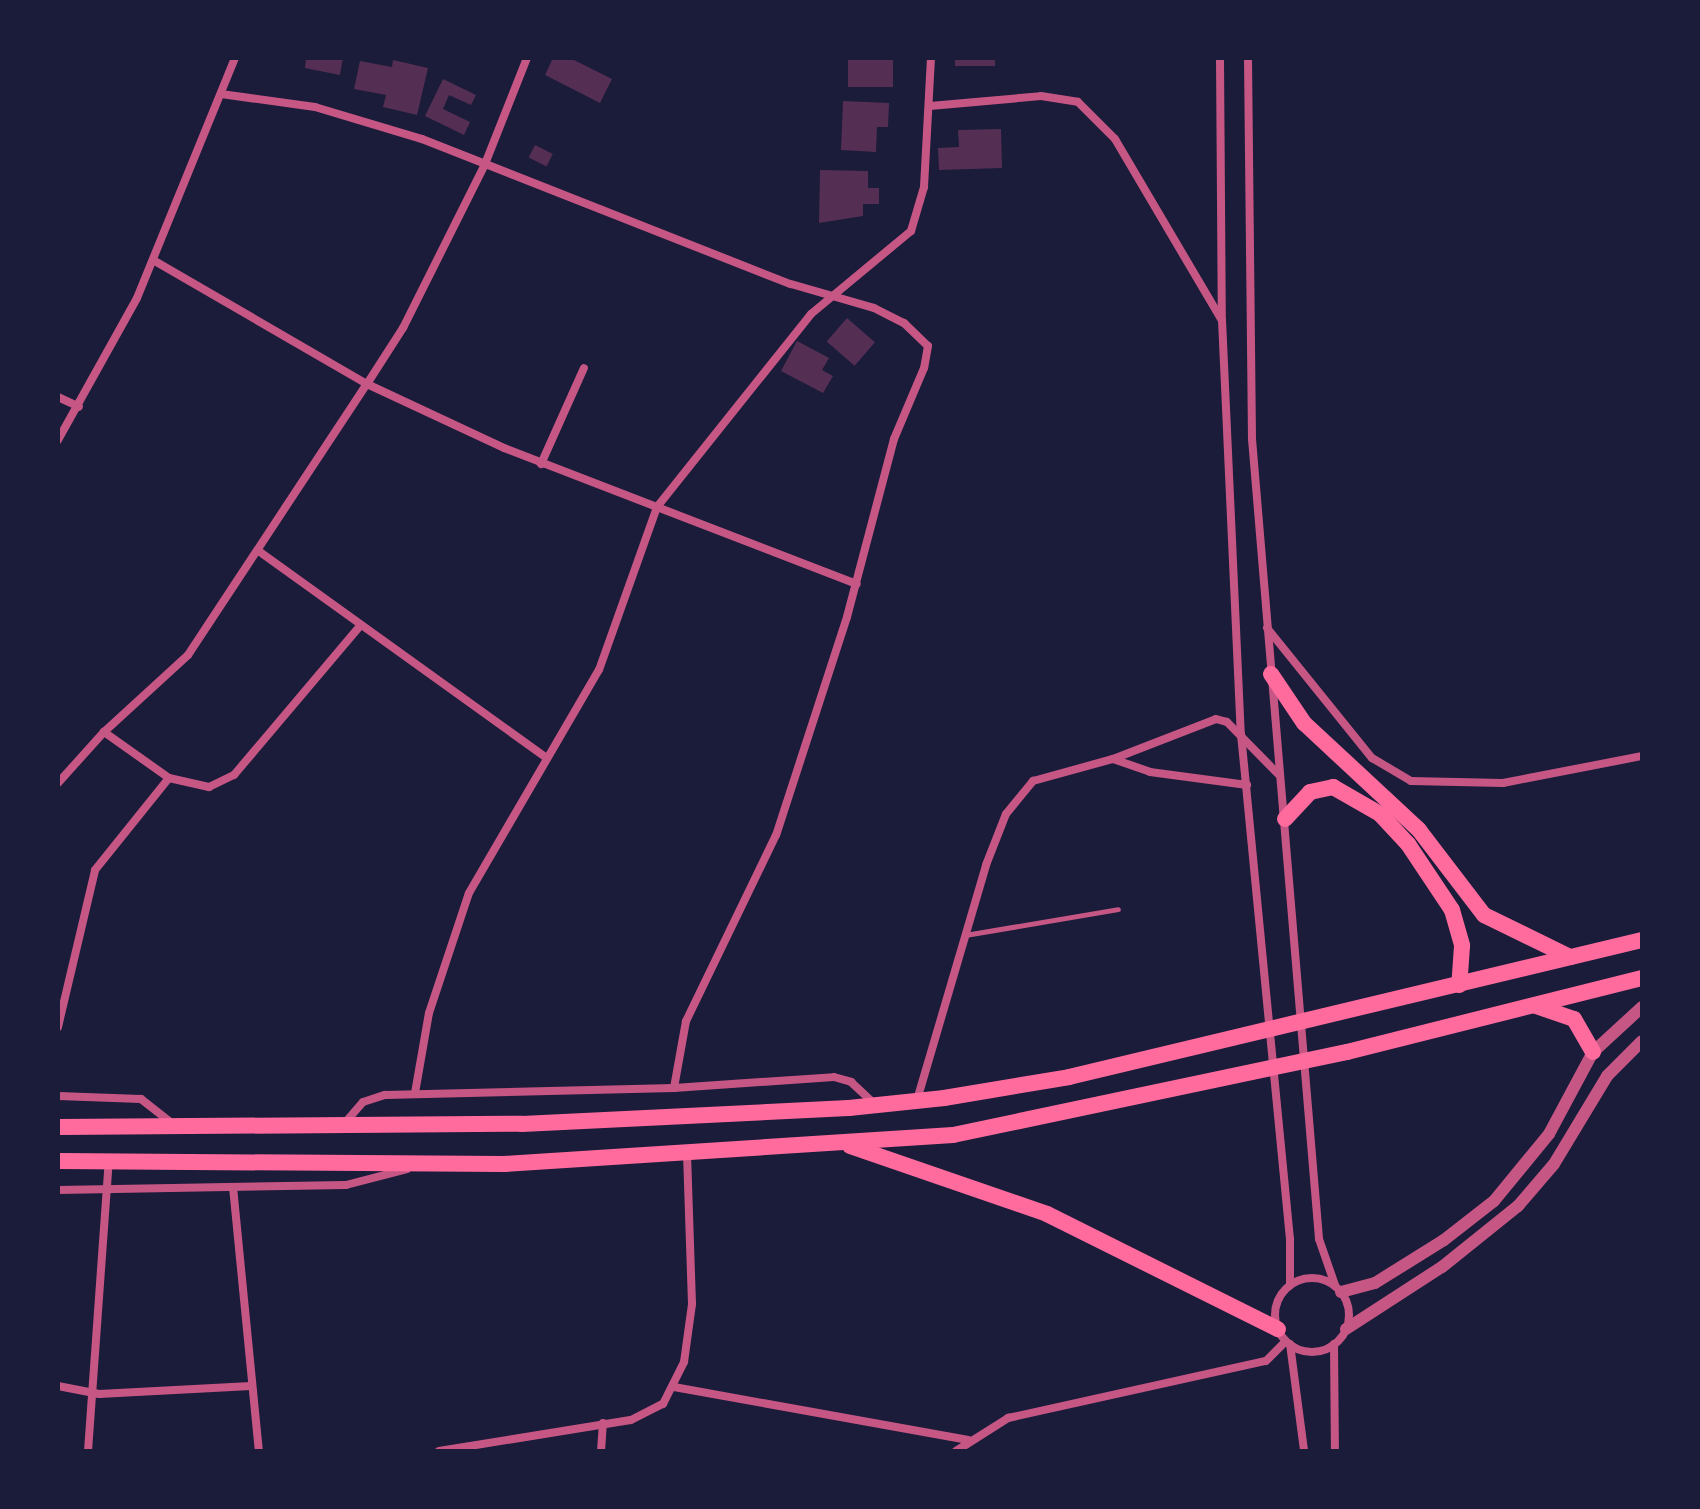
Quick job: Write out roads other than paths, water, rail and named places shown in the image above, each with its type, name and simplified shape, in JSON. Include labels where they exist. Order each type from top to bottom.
[{"type":"highway","points":[[1271,674],[1304,723],[1412,821],[1484,915],[1570,957]]},
{"type":"highway","points":[[1285,819],[1310,792],[1333,787],[1380,814],[1408,844],[1452,910],[1462,946],[1459,985]]},
{"type":"highway","points":[[58,1127],[178,1129],[537,1123],[916,1101],[1069,1077],[1642,940]]},
{"type":"highway","points":[[58,1161],[417,1165],[687,1154],[968,1132],[1347,1052],[1642,978]]},
{"type":"highway","points":[[1531,1004],[1574,1019],[1593,1052]]},
{"type":"highway","points":[[845,1144],[1047,1214],[1285,1338]]},
{"type":"street","points":[[58,440],[79,407],[153,260],[235,58]]},
{"type":"street","points":[[58,783],[130,702],[177,667],[260,552],[367,384],[430,277],[485,164],[527,58]]},
{"type":"street","points":[[415,1093],[429,1013],[465,906],[485,859],[611,645],[657,507],[782,347],[831,296],[911,231],[924,187],[931,58]]},
{"type":"street","points":[[1220,58],[1222,320],[1241,734],[1290,1239],[1290,1285],[1276,1310],[1285,1338],[1304,1451]]},
{"type":"street","points":[[1248,58],[1251,423],[1266,627],[1319,1239],[1348,1310],[1346,1329]]},
{"type":"street","points":[[221,94],[315,107],[485,164],[904,323],[928,346],[924,368],[894,439],[857,584],[771,849],[686,1021],[674,1088]]},
{"type":"street","points":[[930,106],[1041,96],[1078,102],[1115,139],[1222,320]]},
{"type":"street","points":[[153,260],[367,384],[541,464],[857,584]]},
{"type":"street","points":[[541,464],[584,368]]},
{"type":"street","points":[[58,397],[79,407]]},
{"type":"street","points":[[260,552],[359,627],[547,758]]},
{"type":"street","points":[[104,732],[169,778],[209,787],[234,775],[359,627]]},
{"type":"street","points":[[1266,627],[1372,758],[1411,781],[1503,783],[1642,756]]},
{"type":"street","points":[[916,1101],[963,935],[999,830],[1016,797],[1050,774],[1113,759],[1206,721],[1227,722],[1279,775]]},
{"type":"street","points":[[1113,759],[1150,772],[1247,785]]},
{"type":"street","points":[[58,1027],[95,870],[169,778]]},
{"type":"street","points":[[1290,1285],[1317,1278],[1338,1289],[1375,1283],[1444,1240],[1494,1201],[1549,1134],[1593,1052],[1642,1007]]},
{"type":"street","points":[[1285,1338],[1317,1351],[1334,1344],[1346,1329],[1442,1267],[1518,1206],[1554,1164],[1607,1076],[1642,1041]]},
{"type":"street","points":[[342,1126],[374,1097],[415,1093],[674,1088],[834,1077],[851,1082],[876,1105]]},
{"type":"street","points":[[58,1096],[141,1099],[178,1129]]},
{"type":"street","points":[[439,1451],[651,1413],[674,1387],[684,1362],[692,1304],[687,1154]]},
{"type":"street","points":[[88,1451],[109,1161]]},
{"type":"street","points":[[58,1190],[346,1185],[417,1165]]},
{"type":"street","points":[[233,1187],[259,1451]]},
{"type":"street","points":[[956,1451],[968,1440],[1030,1411],[1266,1361],[1285,1338]]},
{"type":"street","points":[[1334,1344],[1335,1451]]},
{"type":"street","points":[[58,1386],[91,1393],[251,1386]]},
{"type":"street","points":[[674,1387],[968,1440]]},
{"type":"street","points":[[601,1451],[603,1423]]},
{"type":"lane","points":[[963,935],[1118,909]]}]
